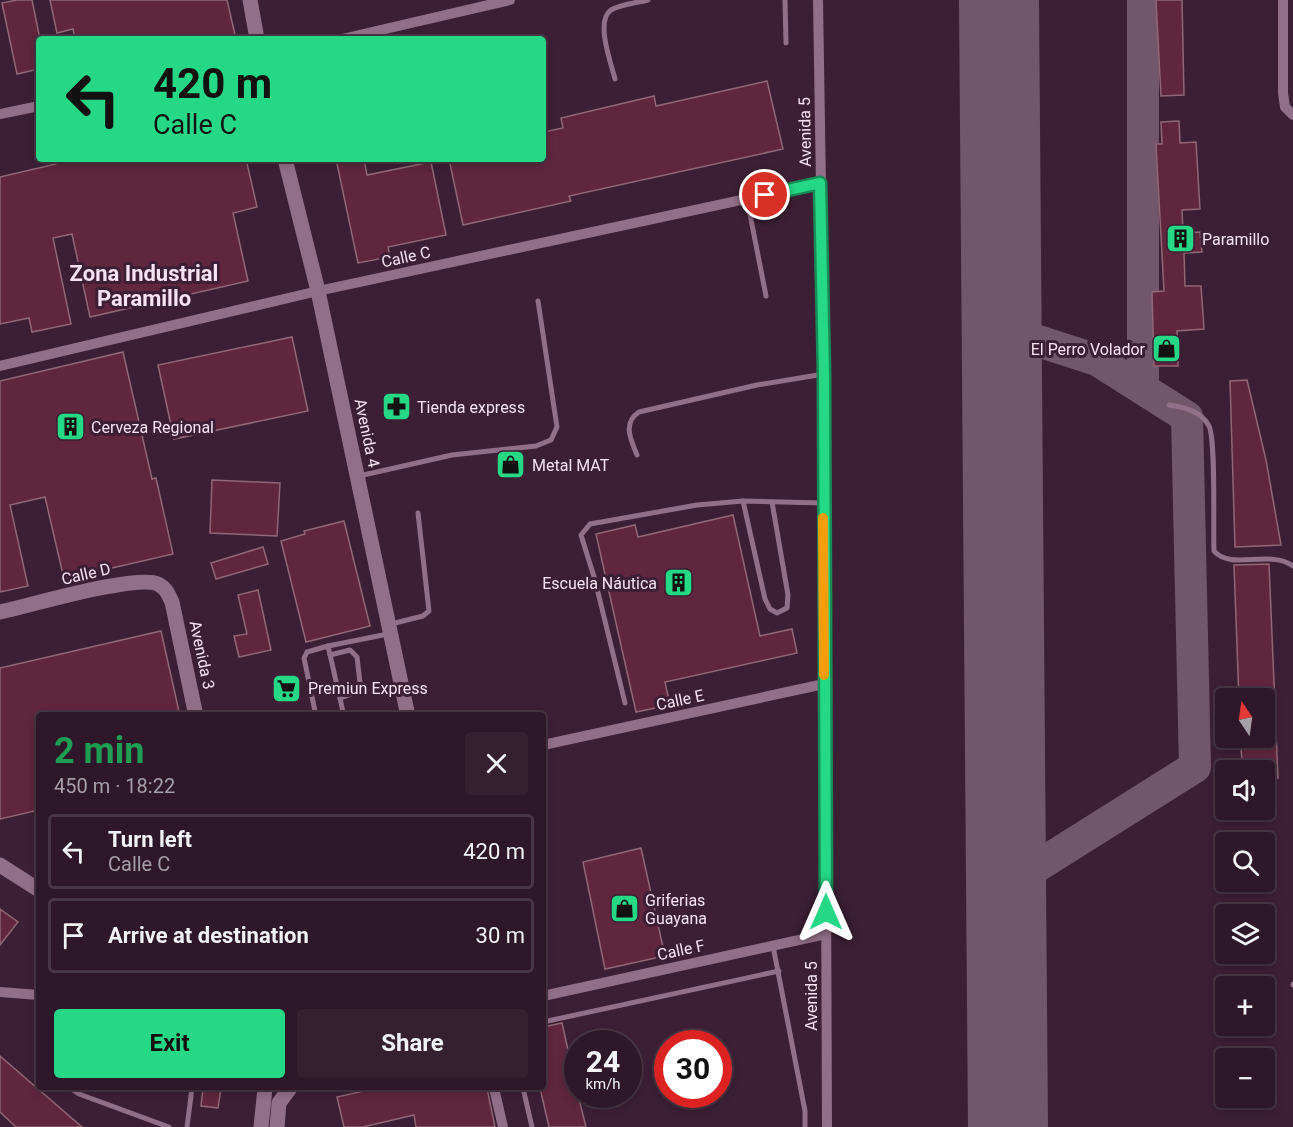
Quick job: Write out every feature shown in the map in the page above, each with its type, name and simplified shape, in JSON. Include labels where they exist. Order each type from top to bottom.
[{"type":"main road","points":[[250,0],[256,36]]},
{"type":"main road","name":"Avenida 4","points":[[286,162],[318,291],[392,629],[407,712]]},
{"type":"main road","name":"Calle D","points":[[0,612],[132,583],[156,583],[166,589],[172,602]]},
{"type":"main road","name":"Avenida 3","points":[[172,602],[195,712]]},
{"type":"main road","points":[[0,865],[36,888]]},
{"type":"main road","points":[[261,1127],[265,1090]]},
{"type":"main road","points":[[277,1127],[279,1103],[289,1090]]},
{"type":"street","points":[[355,36],[510,0]]},
{"type":"street","name":"Avenida 5","points":[[818,0],[824,374],[822,502],[827,1127]]},
{"type":"street","points":[[1283,0],[1283,93],[1286,107],[1293,115]]},
{"type":"street","points":[[0,114],[36,107]]},
{"type":"street","name":"Calle C","points":[[0,366],[318,291],[820,183]]},
{"type":"street","name":"Calle E","points":[[546,744],[824,684]]},
{"type":"street","name":"Calle F","points":[[546,995],[826,934]]},
{"type":"street","points":[[0,992],[36,995]]},
{"type":"street","points":[[494,1090],[503,1127]]},
{"type":"lane","points":[[615,79],[603,27],[604,18],[610,10],[648,0]]},
{"type":"lane","points":[[785,0],[786,43]]},
{"type":"lane","points":[[747,199],[766,296]]},
{"type":"lane","points":[[357,476],[452,455],[536,446],[551,440],[557,426],[538,302]]},
{"type":"lane","points":[[637,455],[629,428],[633,416],[639,412],[757,385],[824,374]]},
{"type":"lane","points":[[1169,405],[1184,407],[1202,417],[1212,434],[1214,551],[1220,558],[1228,560],[1276,559],[1293,566]]},
{"type":"lane","points":[[625,703],[595,580],[581,535],[590,524],[697,505],[743,501],[822,502]]},
{"type":"lane","points":[[743,501],[765,599],[770,609],[777,613],[787,608],[788,595],[772,502]]},
{"type":"lane","points":[[315,712],[304,658],[307,652],[392,629],[423,616],[429,611],[418,513]]},
{"type":"lane","points":[[328,646],[343,712]]},
{"type":"lane","points":[[330,655],[350,650],[357,657],[361,691],[340,698]]},
{"type":"lane","points":[[773,946],[805,1111],[805,1127]]},
{"type":"lane","points":[[546,1021],[779,971]]},
{"type":"lane","points":[[73,1090],[169,1127]]},
{"type":"lane","points":[[187,1127],[192,1090]]},
{"type":"lane","points":[[523,1090],[532,1127]]},
{"type":"building","points":[[32,0],[39,36],[36,36],[36,70],[17,74],[2,3]]},
{"type":"building","points":[[50,0],[227,0],[235,36],[74,36],[73,29],[57,33]]},
{"type":"building","points":[[1156,0],[1182,0],[1184,95],[1161,96]]},
{"type":"building","points":[[767,81],[783,149],[569,196],[571,201],[463,225],[450,162],[546,162],[546,131],[563,128],[561,118],[654,96],[656,106]]},
{"type":"building","name":"Paramillo","points":[[1179,121],[1180,143],[1196,142],[1200,209],[1182,210],[1183,233],[1200,232],[1202,252],[1184,253],[1185,286],[1201,286],[1204,329],[1177,331],[1178,366],[1154,366],[1152,292],[1164,291],[1156,144],[1162,144],[1161,122]]},
{"type":"building","points":[[56,162],[247,162],[257,207],[233,213],[248,281],[90,317],[72,234],[53,238],[71,324],[32,332],[29,318],[0,324],[0,177],[56,164]]},
{"type":"building","points":[[337,162],[365,162],[367,175],[431,162],[446,235],[388,247],[390,257],[358,263]]},
{"type":"building","points":[[292,337],[308,411],[174,439],[158,365]]},
{"type":"building","name":"Cerveza Regional","points":[[123,352],[152,479],[156,478],[173,554],[64,579],[45,497],[10,505],[28,586],[0,592],[0,381]]},
{"type":"building","points":[[1247,380],[1266,460],[1281,545],[1235,547],[1230,381]]},
{"type":"building","points":[[212,480],[280,483],[277,536],[210,533]]},
{"type":"building","name":"Escuela Náutica","points":[[733,515],[760,636],[792,629],[797,653],[665,682],[670,705],[636,712],[596,534],[635,525],[638,537]]},
{"type":"building","points":[[344,521],[370,626],[306,642],[281,541],[305,534],[304,531]]},
{"type":"building","points":[[263,547],[268,564],[216,579],[211,563]]},
{"type":"building","points":[[1269,564],[1274,688],[1239,688],[1234,565]]},
{"type":"building","points":[[258,590],[271,650],[239,657],[234,636],[247,634],[238,595]]},
{"type":"building","points":[[161,631],[179,712],[36,712],[36,811],[0,819],[0,668]]},
{"type":"building","points":[[1275,707],[1278,778],[1275,778],[1275,760],[1242,760],[1241,748],[1275,748]]},
{"type":"building","name":"Griferias Guayana","points":[[641,848],[665,956],[605,969],[583,862]]},
{"type":"building","points":[[0,909],[18,922],[0,945]]},
{"type":"building","points":[[562,1023],[564,1108],[581,1108],[586,1127],[549,1127],[540,1090],[546,1090],[546,1026]]},
{"type":"building","points":[[0,1056],[36,1087],[36,1090],[39,1090],[82,1127],[16,1127],[0,1112]]},
{"type":"building","points":[[203,1090],[221,1090],[218,1108],[201,1106]]},
{"type":"building","points":[[368,1090],[487,1090],[495,1127],[416,1127],[414,1115],[363,1127],[344,1127],[337,1097]]},
{"type":"taxiway","points":[[1143,0],[1143,387]]},
{"type":"taxiway","points":[[1001,329],[1097,360],[1187,417],[1195,767],[1006,886]]},
{"type":"runway","points":[[999,0],[1008,1127]]},
{"type":"slow traffic","points":[[823,518],[824,675]]},
{"type":"place","name":"Paramillo","points":[[1181,239]]},
{"type":"place","name":"El Perro Volador","points":[[1166,349]]},
{"type":"place","name":"Tienda express","points":[[396,407]]},
{"type":"place","name":"Cerveza Regional","points":[[70,427]]},
{"type":"place","name":"Metal MAT","points":[[511,465]]},
{"type":"place","name":"Escuela Náutica","points":[[678,583]]},
{"type":"place","name":"Premiun Express","points":[[287,688]]},
{"type":"place","name":"Griferias Guayana","points":[[624,909]]},
{"type":"district","name":"Zona Industrial Paramillo","points":[[144,286]]},
{"type":"route","points":[[765,195],[820,183],[824,374],[822,502],[826,912]]}]
